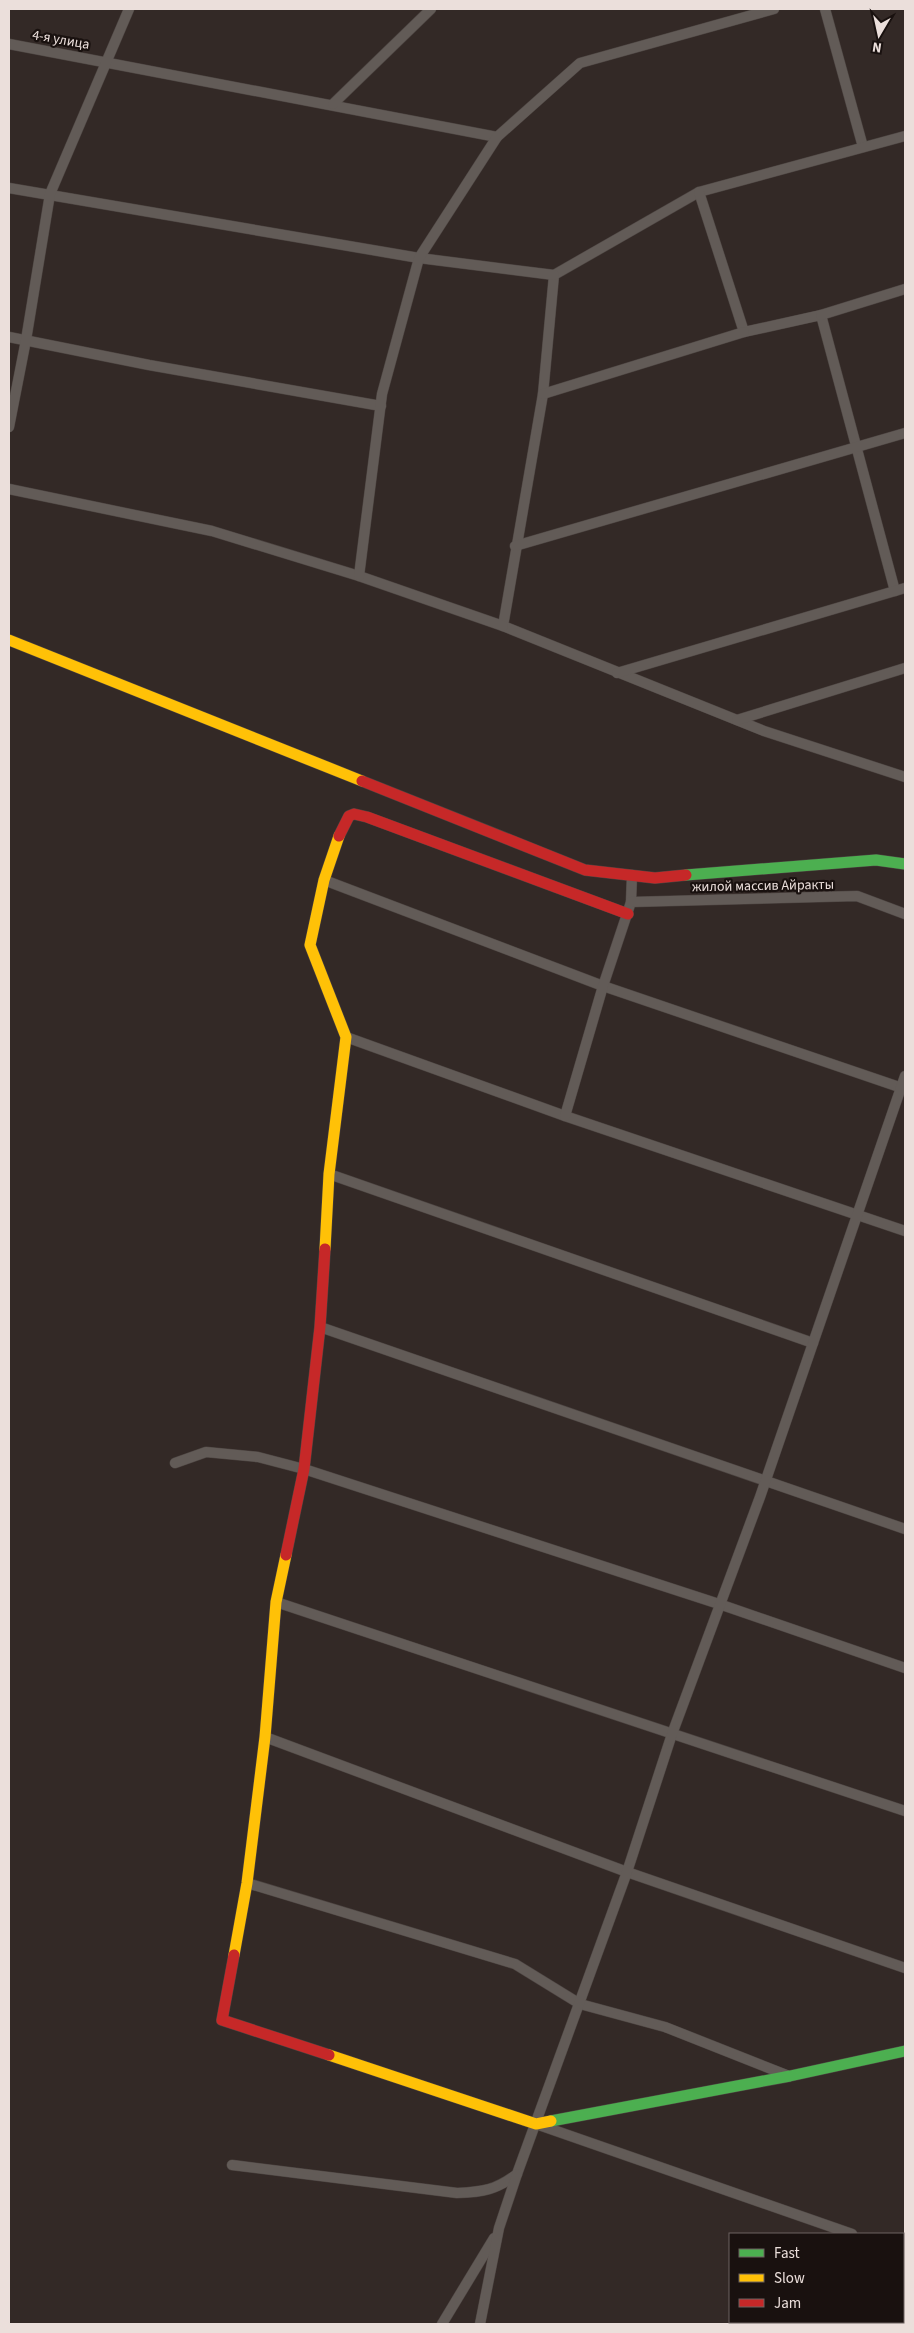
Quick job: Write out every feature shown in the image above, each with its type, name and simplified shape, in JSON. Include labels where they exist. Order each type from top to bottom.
[{"type":"street","points":[[9,427],[26,340],[50,194],[129,9]]},
{"type":"street","points":[[333,104],[431,9]]},
{"type":"street","points":[[359,576],[381,406],[419,258],[497,137],[580,63],[774,9]]},
{"type":"street","points":[[825,9],[863,147]]},
{"type":"street","name":"4-я улица","points":[[9,44],[108,61],[497,137]]},
{"type":"street","points":[[9,188],[419,258],[554,276],[698,192],[905,136]]},
{"type":"street","points":[[698,192],[744,332]]},
{"type":"street","points":[[503,626],[515,546],[543,394],[554,276]]},
{"type":"street","points":[[543,394],[744,332],[821,315],[905,289]]},
{"type":"street","points":[[617,673],[900,590],[854,446],[821,315]]},
{"type":"street","points":[[9,337],[149,366],[381,406]]},
{"type":"street","points":[[515,546],[854,446],[905,433]]},
{"type":"street","points":[[9,489],[212,531],[359,576],[503,626],[737,720],[858,763],[905,777]]},
{"type":"street","points":[[9,640],[585,870],[655,878],[876,860],[905,864]]},
{"type":"street","points":[[737,720],[905,668]]},
{"type":"street","points":[[628,914],[354,814],[349,816],[341,829],[324,880],[310,945],[346,1037],[329,1174],[320,1327],[304,1468],[276,1602],[265,1737],[247,1883],[222,2020],[536,2124],[849,2233]]},
{"type":"street","points":[[565,1116],[603,986],[632,902],[632,875]]},
{"type":"street","points":[[324,880],[603,986],[903,1088]]},
{"type":"street","name":"жилой массив Айракты","points":[[632,902],[857,896],[905,914]]},
{"type":"street","points":[[346,1037],[565,1116],[905,1231]]},
{"type":"street","points":[[480,2324],[499,2228],[517,2174],[627,1872],[672,1734],[722,1605],[766,1481],[903,1088],[905,1076]]},
{"type":"street","points":[[329,1174],[813,1343]]},
{"type":"street","points":[[320,1327],[905,1529]]},
{"type":"street","points":[[175,1463],[206,1452],[258,1457],[304,1468],[722,1605],[905,1668]]},
{"type":"street","points":[[276,1602],[905,1812]]},
{"type":"street","points":[[265,1737],[627,1872],[905,1968]]},
{"type":"street","points":[[247,1883],[515,1964],[580,2004],[665,2027],[790,2076]]},
{"type":"street","points":[[536,2124],[790,2076],[905,2051]]},
{"type":"street","points":[[232,2165],[457,2193],[482,2192],[502,2185],[517,2174]]},
{"type":"street","points":[[442,2324],[499,2228]]},
{"type":"traffic: fast","points":[[686,875],[876,860],[905,864]]},
{"type":"traffic: fast","points":[[551,2121],[790,2076],[905,2051]]},
{"type":"traffic: slow","points":[[9,640],[362,781]]},
{"type":"traffic: slow","points":[[325,1249],[329,1174],[346,1037],[310,945],[324,880],[339,836]]},
{"type":"traffic: slow","points":[[234,1955],[247,1883],[265,1737],[276,1602],[286,1555]]},
{"type":"traffic: slow","points":[[329,2055],[536,2124],[551,2121]]},
{"type":"traffic: jam","points":[[362,781],[585,870],[655,878],[686,875]]},
{"type":"traffic: jam","points":[[339,836],[349,816],[354,814],[367,817],[628,914]]},
{"type":"traffic: jam","points":[[286,1555],[304,1469],[320,1327],[325,1249]]},
{"type":"traffic: jam","points":[[234,1955],[222,2020],[329,2055]]}]
